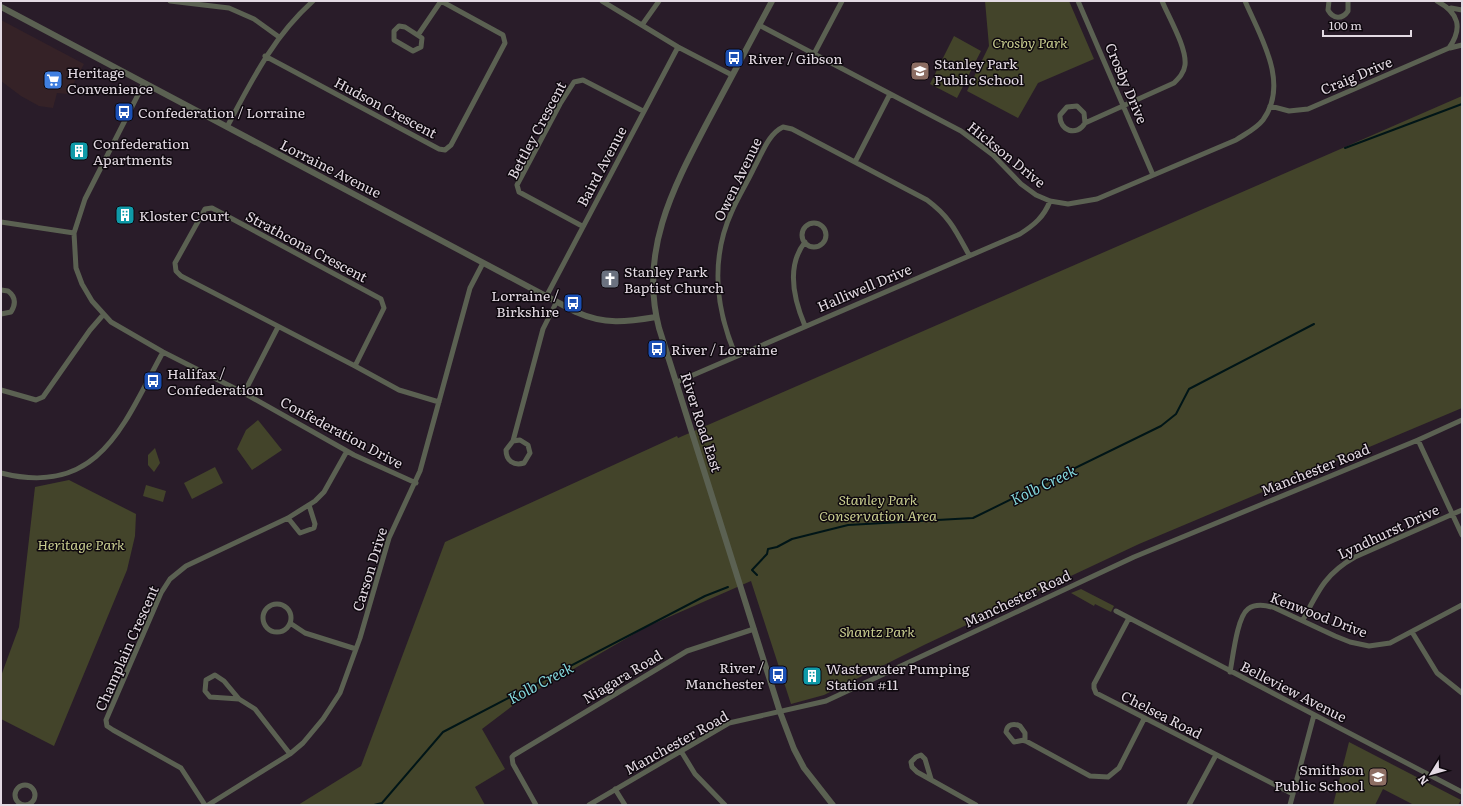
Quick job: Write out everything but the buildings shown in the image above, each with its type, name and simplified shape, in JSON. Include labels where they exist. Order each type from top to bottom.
[{"type":"street","points":[[170,1],[229,8],[254,19],[279,37]]},
{"type":"street","points":[[228,127],[266,56],[279,37],[299,13],[313,1]]},
{"type":"street","points":[[418,35],[441,1]]},
{"type":"street","name":"Hudson Crescent","points":[[266,56],[432,145],[446,150],[451,146],[505,43],[505,39],[503,35],[441,1]]},
{"type":"street","points":[[602,1],[678,47],[732,75]]},
{"type":"street","points":[[642,25],[659,1]]},
{"type":"street","name":"River Road East","points":[[772,1],[678,179],[663,217],[655,262],[656,317],[780,712],[794,749],[804,768],[833,805]]},
{"type":"street","points":[[814,54],[842,1]]},
{"type":"street","name":"Crosby Drive","points":[[1078,1],[1153,175]]},
{"type":"street","points":[[1085,123],[1084,113],[1077,106],[1067,107],[1060,115],[1062,125],[1070,131],[1079,130],[1085,123],[1174,83],[1181,77],[1185,67],[1185,55],[1162,1]]},
{"type":"street","name":"Hickson Drive","points":[[759,25],[974,139],[1021,184],[1036,195],[1050,201],[1068,204],[1097,199],[1236,140],[1250,131],[1262,120],[1270,106],[1274,82],[1272,69],[1245,1]]},
{"type":"street","points":[[1329,1],[1328,10],[1334,17],[1338,18],[1342,17],[1348,11],[1348,1]]},
{"type":"street","points":[[1437,1],[1451,8],[1462,10]]},
{"type":"street","name":"Lorraine Avenue","points":[[1,8],[228,127],[556,303],[593,320],[605,322],[621,322],[656,317]]},
{"type":"street","points":[[1449,48],[1456,41],[1459,25],[1457,17],[1451,8]]},
{"type":"street","points":[[399,26],[418,35],[422,38],[421,47],[413,51],[394,40],[393,35],[394,31],[399,26]]},
{"type":"street","name":"Craig Drive","points":[[1270,106],[1289,111],[1308,109],[1449,48],[1462,45]]},
{"type":"street","name":"Baird Avenue","points":[[546,297],[582,226],[678,47]]},
{"type":"street","name":"Bettley Crescent","points":[[582,226],[519,192],[519,182],[560,104],[574,82],[583,80],[643,111]]},
{"type":"street","name":"Confederation Drive","points":[[144,83],[85,199],[74,233],[76,268],[82,284],[92,301],[103,315],[111,322],[163,352],[244,393],[347,451],[416,483]]},
{"type":"street","points":[[855,162],[890,94]]},
{"type":"street","name":"Owen Avenue","points":[[736,356],[725,328],[719,301],[718,258],[731,212],[771,136],[783,127],[792,129],[927,200],[942,212],[958,234],[968,255]]},
{"type":"street","name":"Halliwell Drive","points":[[677,382],[968,255],[1020,234],[1033,226],[1046,212],[1050,201]]},
{"type":"street","name":"Strathcona Crescent","points":[[355,366],[384,308],[381,299],[212,208],[205,209],[175,263],[176,271],[181,276],[399,390],[439,402]]},
{"type":"street","points":[[1,222],[74,233]]},
{"type":"street","points":[[814,223],[822,226],[826,233],[824,242],[815,246],[805,242],[802,235],[806,226],[814,223]]},
{"type":"street","points":[[805,242],[798,251],[793,273],[795,296],[805,326]]},
{"type":"street","name":"Carson Drive","points":[[207,805],[290,754],[303,744],[323,719],[340,693],[356,649],[389,538],[416,483],[470,288],[483,263]]},
{"type":"street","points":[[1,290],[8,291],[15,299],[11,312],[1,314]]},
{"type":"street","points":[[513,440],[520,440],[528,445],[530,453],[524,462],[516,464],[507,458],[507,446],[513,440],[543,329],[556,303]]},
{"type":"street","points":[[1,390],[36,400],[44,397],[90,330],[103,315]]},
{"type":"street","points":[[244,393],[278,326]]},
{"type":"street","points":[[1,473],[21,478],[45,478],[58,476],[74,470],[101,454],[120,432],[163,352]]},
{"type":"street","name":"Manchester Road","points":[[589,805],[729,723],[826,701],[1134,557],[1418,440],[1462,420]]},
{"type":"street","points":[[1418,440],[1462,535]]},
{"type":"street","name":"Champlain Crescent","points":[[207,805],[181,768],[113,730],[107,726],[106,720],[161,593],[170,579],[186,566],[288,518],[309,505],[324,492],[347,451]]},
{"type":"street","points":[[288,518],[300,533],[314,528],[315,524],[309,505]]},
{"type":"street","name":"Lyndhurst Drive","points":[[1303,620],[1320,588],[1333,572],[1342,564],[1462,510]]},
{"type":"street","points":[[280,604],[289,611],[290,623],[283,630],[273,632],[265,625],[263,615],[269,606],[280,604]]},
{"type":"street","name":"Kenwood Drive","points":[[1230,672],[1242,618],[1249,608],[1266,605],[1303,620],[1345,640],[1369,646],[1390,642],[1462,605]]},
{"type":"street","name":"Belleview Avenue","points":[[1116,611],[1230,672],[1462,792]]},
{"type":"street","name":"Chelsea Road","points":[[1129,618],[1094,688],[1099,695],[1293,794]]},
{"type":"street","points":[[290,623],[305,632],[356,649]]},
{"type":"street","name":"Niagara Road","points":[[536,805],[512,761],[512,757],[514,755],[687,651],[754,629]]},
{"type":"street","points":[[1412,632],[1437,673],[1462,694]]},
{"type":"street","points":[[240,699],[210,697],[205,691],[206,680],[215,675],[220,677],[240,699],[255,709],[290,754]]},
{"type":"street","points":[[1290,805],[1314,715]]},
{"type":"street","points":[[1025,741],[1090,776],[1108,778],[1119,768],[1144,719]]},
{"type":"street","points":[[681,751],[696,774],[725,805]]},
{"type":"street","points":[[1189,805],[1216,755]]},
{"type":"street","points":[[931,780],[926,759],[921,756],[916,757],[911,762],[912,767],[931,780],[976,805]]},
{"type":"street","points":[[23,784],[31,786],[36,793],[34,801],[27,805],[19,804],[15,797],[17,789],[23,784]]},
{"type":"street","points":[[615,789],[625,805]]},
{"type":"shaded area","points":[[1,20],[84,64],[68,94],[57,93],[53,108],[39,106],[21,96],[1,81]]},
{"type":"green space","name":"Crosby Park","points":[[985,1],[1069,1],[1094,59],[1038,83],[1018,118],[967,91],[989,46]]},
{"type":"green space","points":[[954,36],[981,51],[957,98],[930,84]]},
{"type":"green space","name":"Stanley Park Conservation Area","points":[[1462,96],[1462,408],[1139,544],[924,645],[824,695],[791,704],[751,581],[646,627],[520,700],[482,729],[505,769],[475,787],[485,805],[298,805],[361,766],[445,542],[677,436],[678,438]]},
{"type":"green space","points":[[258,420],[282,450],[252,470],[237,449],[246,430]]},
{"type":"green space","points":[[155,448],[160,463],[154,472],[148,465],[148,455]]},
{"type":"green space","points":[[215,467],[223,483],[192,499],[184,483]]},
{"type":"green space","name":"Heritage Park","points":[[69,480],[136,514],[135,536],[127,570],[54,746],[1,719],[1,676],[19,627],[35,487]]},
{"type":"green space","points":[[146,485],[166,491],[163,502],[143,496]]},
{"type":"green space","points":[[1081,589],[1114,606],[1111,612],[1095,604],[1094,606],[1071,593]]},
{"type":"green space","name":"Smithson Public School","points":[[1349,742],[1461,800],[1458,805],[1414,805],[1383,789],[1375,805],[1333,805]]},
{"type":"waterway","points":[[1345,148],[1462,104]]},
{"type":"waterway","name":"Kolb Creek","points":[[757,575],[752,570],[767,554],[768,549],[777,547],[792,539],[848,525],[973,518],[1161,426],[1176,414],[1189,389],[1314,324]]},
{"type":"waterway","name":"Kolb Creek","points":[[374,805],[382,803],[443,732],[705,596],[728,587]]},
{"type":"place","name":"River / Gibson","points":[[734,58]]},
{"type":"place","name":"Stanley Park Public School","points":[[920,71]]},
{"type":"place","name":"Heritage Convenience","points":[[53,80]]},
{"type":"place","name":"Confederation / Lorraine","points":[[124,112]]},
{"type":"place","name":"Confederation Apartments","points":[[79,151]]},
{"type":"place","name":"Kloster Court","points":[[125,215]]},
{"type":"place","name":"Stanley Park Baptist Church","points":[[610,279]]},
{"type":"place","name":"Lorraine / Birkshire","points":[[573,303]]},
{"type":"place","name":"River / Lorraine","points":[[657,349]]},
{"type":"place","name":"Halifax / Confederation","points":[[153,381]]},
{"type":"place","name":"River / Manchester","points":[[778,675]]},
{"type":"place","name":"Wastewater Pumping Station #11","points":[[812,676]]},
{"type":"place","name":"Smithson Public School","points":[[1378,777]]},
{"type":"park label","name":"Shantz Park","points":[[877,631]]}]
